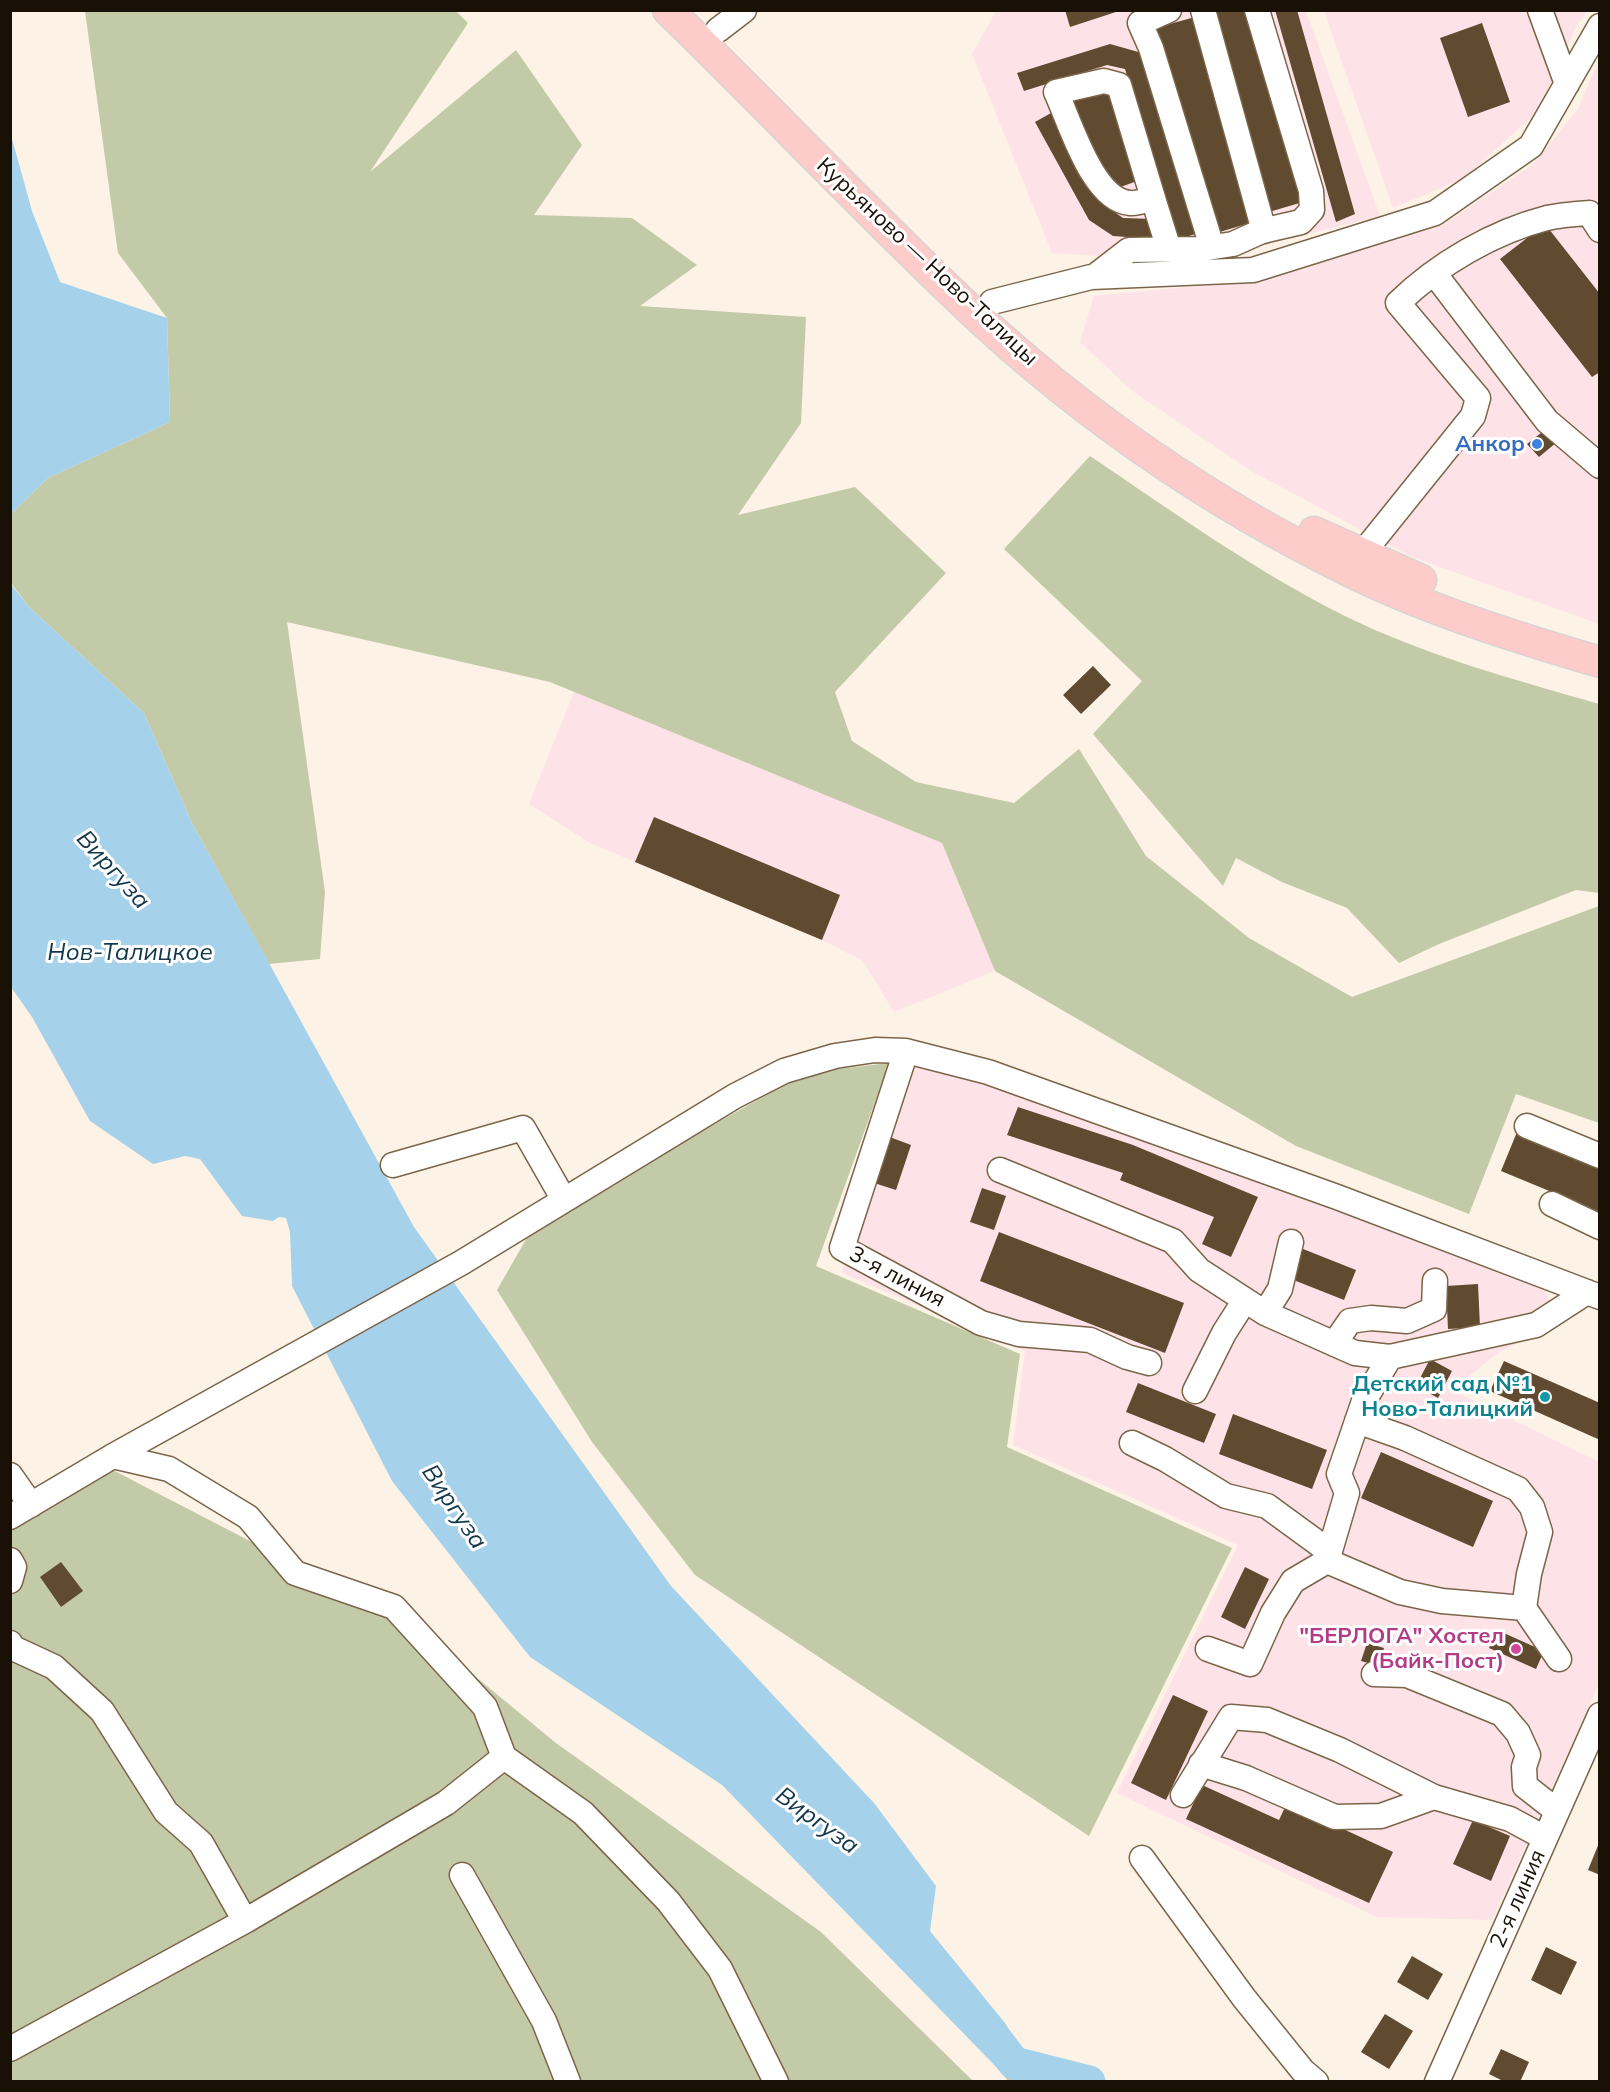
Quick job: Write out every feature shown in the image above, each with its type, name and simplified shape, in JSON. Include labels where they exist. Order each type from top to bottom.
[{"type":"main road","name":"Курьяново — Ново-Талицы","points":[[668,10],[979,318],[1080,403],[1169,467],[1268,528],[1352,573],[1435,608],[1599,662]]},
{"type":"main road","name":"Курьяново — Ново-Талицы","points":[[708,20],[862,177],[992,302],[1090,385],[1177,448],[1274,510],[1362,554],[1444,590],[1599,642]]},
{"type":"street","points":[[708,20],[744,10]]},
{"type":"street","points":[[1169,10],[1140,23],[1151,48],[1212,248]]},
{"type":"street","points":[[1203,10],[1264,231]]},
{"type":"street","points":[[1094,277],[1130,250],[1212,248],[1233,244],[1264,231],[1301,222],[1312,210],[1311,191],[1257,10]]},
{"type":"street","points":[[1540,10],[1567,84]]},
{"type":"street","points":[[992,302],[1094,277],[1166,276],[1253,270],[1436,213],[1531,146],[1599,26]]},
{"type":"street","points":[[1153,198],[1130,203],[1107,195],[1093,174],[1056,92],[1104,81],[1119,85],[1167,243],[1166,249]]},
{"type":"street","points":[[1362,554],[1473,416],[1478,398],[1398,303],[1423,279],[1504,233],[1548,218],[1589,213],[1599,230]]},
{"type":"street","points":[[1434,273],[1547,421],[1599,466]]},
{"type":"street","points":[[10,1517],[113,1456],[461,1263],[735,1096],[784,1071],[835,1056],[874,1050],[906,1050],[988,1072],[1338,1197],[1593,1294]]},
{"type":"street","name":"3-я линия","points":[[906,1050],[842,1248],[981,1323],[1019,1334],[1090,1340],[1127,1357],[1149,1363]]},
{"type":"street","points":[[1527,1126],[1599,1156]]},
{"type":"street","points":[[393,1165],[523,1128],[564,1200]]},
{"type":"street","points":[[1000,1170],[1173,1241],[1199,1270],[1265,1313],[1355,1353],[1389,1357],[1536,1325],[1593,1294]]},
{"type":"street","points":[[1552,1204],[1599,1227]]},
{"type":"street","points":[[1265,1313],[1280,1289],[1292,1242]]},
{"type":"street","points":[[1334,1344],[1350,1321],[1371,1317],[1407,1321],[1434,1309],[1436,1281]]},
{"type":"street","points":[[1195,1391],[1224,1333],[1245,1300]]},
{"type":"street","points":[[1209,1649],[1250,1664],[1273,1613],[1293,1581],[1329,1557],[1347,1493],[1340,1474],[1364,1401],[1389,1357]]},
{"type":"street","points":[[1357,1421],[1404,1438],[1481,1475],[1518,1489],[1532,1507],[1540,1532],[1528,1574],[1524,1608],[1559,1659]]},
{"type":"street","points":[[1132,1443],[1165,1459],[1226,1496],[1267,1506],[1329,1557],[1400,1592],[1442,1601],[1524,1608]]},
{"type":"street","points":[[113,1456],[169,1469],[248,1517],[296,1573],[394,1607],[485,1707],[504,1757],[583,1813],[668,1901],[720,1969],[776,2082]]},
{"type":"street","points":[[10,1475],[31,1505]]},
{"type":"street","points":[[10,1560],[14,1567],[10,1581]]},
{"type":"street","points":[[10,1643],[13,1648],[54,1667],[102,1711],[166,1812],[201,1843],[245,1921]]},
{"type":"street","points":[[1374,1674],[1407,1675],[1502,1714],[1518,1732],[1528,1755],[1524,1767],[1525,1786],[1557,1811]]},
{"type":"street","name":"2-я линия","points":[[1437,2082],[1599,1715]]},
{"type":"street","points":[[1183,1795],[1231,1717],[1267,1720],[1340,1750],[1434,1797],[1510,1819],[1545,1838]]},
{"type":"street","points":[[10,2049],[245,1921],[446,1803],[504,1757]]},
{"type":"street","points":[[1201,1764],[1246,1778],[1335,1817],[1381,1816],[1434,1797]]},
{"type":"street","points":[[1142,1858],[1244,1998],[1303,2071],[1316,2082]]},
{"type":"street","points":[[462,1875],[543,2021],[568,2082]]},
{"type":"shaded area","points":[[996,11],[1306,11],[1380,216],[1272,243],[1177,261],[1052,253],[972,54]]},
{"type":"shaded area","points":[[1324,11],[1588,11],[1578,23],[1538,111],[1463,179],[1393,208]]},
{"type":"shaded area","points":[[1599,60],[1599,624],[1412,557],[1253,472],[1131,390],[1080,342],[1094,296],[1262,280],[1443,225],[1532,165],[1578,109]]},
{"type":"shaded area","points":[[574,692],[942,843],[995,971],[894,1012],[863,961],[822,940],[592,844],[529,804]]},
{"type":"shaded area","points":[[908,1053],[1543,1285],[1560,1323],[1499,1352],[1452,1390],[1599,1462],[1599,1683],[1492,1920],[1377,1917],[1117,1793],[1238,1545],[1013,1445],[1025,1351],[842,1273],[852,1230]]},
{"type":"green space","points":[[85,11],[456,11],[468,23],[370,172],[516,50],[582,145],[534,215],[632,218],[697,265],[640,306],[806,317],[801,423],[738,515],[855,487],[946,573],[835,692],[852,741],[916,782],[1014,803],[1079,749],[1146,856],[1249,938],[1352,997],[1599,906],[1599,1123],[1516,1094],[1469,1214],[1296,1146],[995,971],[942,843],[550,682],[287,622],[325,892],[320,959],[269,964],[192,823],[144,713],[29,607],[11,583],[11,514],[48,478],[170,422],[167,318],[118,253]]},
{"type":"green space","points":[[1090,456],[1247,560],[1345,616],[1438,655],[1599,704],[1599,893],[1576,890],[1439,944],[1399,963],[1347,908],[1282,882],[1236,858],[1223,886],[1093,734],[1142,681],[1004,549]]},
{"type":"green space","points":[[889,1063],[816,1266],[1020,1354],[1007,1447],[1232,1548],[1089,1836],[695,1575],[592,1442],[497,1290],[533,1227],[805,1073]]},
{"type":"green space","points":[[105,1466],[414,1626],[556,1743],[821,1932],[973,2081],[11,2081],[10,1521]]},
{"type":"green space","points":[[1023,2054],[1051,2070],[1089,2081],[1008,2081],[1003,2074]]},
{"type":"water","points":[[11,135],[32,211],[60,282],[167,318],[170,422],[48,478],[11,514]]},
{"type":"water","name":"Нов-Талицкое","points":[[10,583],[29,607],[144,713],[192,823],[414,1227],[671,1586],[874,1803],[936,1886],[930,1931],[1005,2023],[1023,2054],[1003,2074],[722,1785],[530,1657],[392,1481],[292,1286],[290,1232],[286,1218],[279,1217],[273,1221],[242,1216],[200,1159],[185,1156],[153,1164],[90,1121],[32,1017],[11,987]]},
{"type":"building","points":[[1065,10],[1119,10],[1119,11],[1070,27]]},
{"type":"building","points":[[1210,10],[1247,10],[1303,202],[1269,212]]},
{"type":"building","points":[[1275,10],[1297,10],[1355,214],[1336,222]]},
{"type":"building","points":[[1195,17],[1253,222],[1213,234],[1155,28]]},
{"type":"building","points":[[1482,23],[1510,102],[1468,117],[1440,38]]},
{"type":"building","points":[[1110,44],[1142,53],[1199,233],[1178,239],[1125,69],[1107,65],[1024,91],[1017,73]]},
{"type":"building","points":[[1107,89],[1137,181],[1118,188],[1100,172],[1073,101]]},
{"type":"building","points":[[1051,113],[1103,204],[1123,218],[1154,219],[1156,239],[1113,236],[1089,220],[1035,122]]},
{"type":"building","points":[[1545,224],[1600,294],[1600,372],[1592,377],[1500,259]]},
{"type":"building","points":[[1546,429],[1557,442],[1539,457],[1527,444]]},
{"type":"building","points":[[1093,666],[1111,685],[1081,714],[1063,695]]},
{"type":"building","points":[[654,817],[840,895],[822,940],[635,862]]},
{"type":"building","points":[[1018,1107],[1133,1145],[1258,1197],[1231,1257],[1202,1244],[1214,1217],[1120,1180],[1123,1173],[1007,1135]]},
{"type":"building","points":[[1517,1132],[1600,1166],[1600,1212],[1501,1171]]},
{"type":"building","points":[[887,1136],[911,1145],[896,1190],[871,1182]]},
{"type":"building","points":[[982,1188],[1006,1196],[994,1230],[970,1222]]},
{"type":"building","points":[[999,1232],[1184,1303],[1165,1353],[980,1281]]},
{"type":"building","points":[[1303,1249],[1356,1270],[1344,1300],[1291,1279]]},
{"type":"building","points":[[1478,1284],[1480,1327],[1448,1329],[1446,1286]]},
{"type":"building","points":[[1430,1359],[1452,1371],[1438,1398],[1416,1386]]},
{"type":"building","name":"Детский сад №1 Ново-Талицкий","points":[[1504,1361],[1600,1403],[1600,1440],[1490,1391]]},
{"type":"building","points":[[1138,1383],[1216,1414],[1204,1443],[1126,1412]]},
{"type":"building","points":[[1233,1414],[1327,1450],[1312,1489],[1219,1454]]},
{"type":"building","points":[[1381,1452],[1493,1501],[1473,1547],[1361,1498]]},
{"type":"building","points":[[61,1562],[83,1591],[61,1607],[40,1577]]},
{"type":"building","points":[[1245,1567],[1269,1579],[1245,1629],[1221,1617]]},
{"type":"building","name":"\"БЕРЛОГА\" Хостел (Байк-Пост)","points":[[1497,1630],[1544,1651],[1536,1669],[1489,1648]]},
{"type":"building","points":[[1367,1643],[1384,1648],[1379,1666],[1361,1661]]},
{"type":"building","points":[[1173,1695],[1208,1711],[1166,1800],[1131,1783]]},
{"type":"building","points":[[1202,1785],[1279,1820],[1287,1803],[1393,1852],[1369,1903],[1186,1819]]},
{"type":"building","points":[[1473,1820],[1510,1836],[1491,1881],[1453,1864]]},
{"type":"building","points":[[1600,1843],[1600,1875],[1588,1870]]},
{"type":"building","points":[[1546,1947],[1577,1962],[1561,1995],[1531,1980]]},
{"type":"building","points":[[1412,1956],[1443,1974],[1428,2000],[1397,1982]]},
{"type":"building","points":[[1385,2014],[1413,2031],[1389,2069],[1361,2052]]},
{"type":"building","points":[[1501,2049],[1529,2062],[1520,2082],[1505,2082],[1489,2074]]},
{"type":"waterway","name":"Виргуза","points":[[988,2029],[1014,2063],[1089,2082]]},
{"type":"place","name":"Анкор","points":[[1537,444]]},
{"type":"place","name":"Детский сад №1 Ново-Талицкий","points":[[1545,1397]]},
{"type":"place","name":"\"БЕРЛОГА\" Хостел (Байк-Пост)","points":[[1516,1649]]}]
